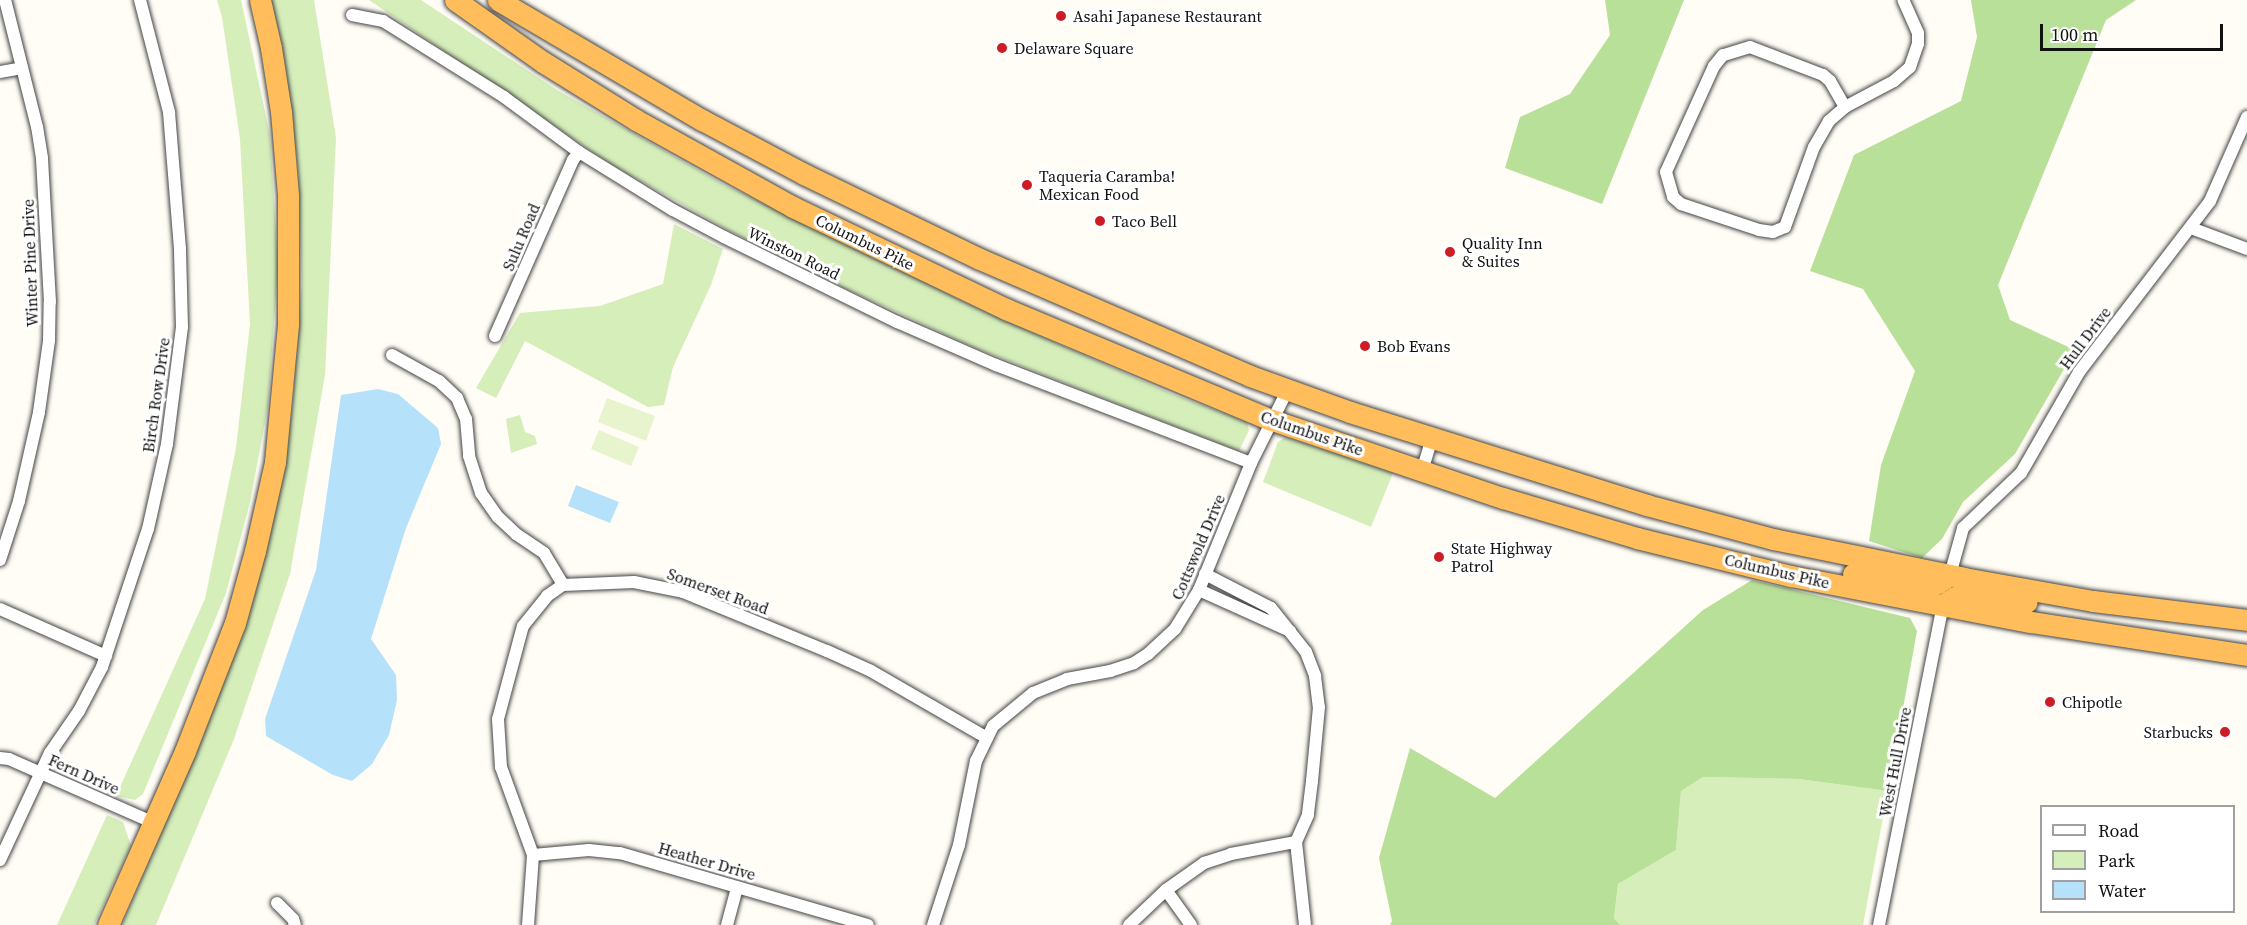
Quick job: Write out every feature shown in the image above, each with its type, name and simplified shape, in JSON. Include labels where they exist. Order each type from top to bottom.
[{"type":"highway","points":[[108,925],[208,697],[235,623],[255,551],[274,462],[288,324],[288,206],[281,112],[271,48],[260,0]]},
{"type":"highway","name":"Columbus Pike","points":[[455,0],[543,62],[636,120],[793,207],[1006,309],[1272,420],[1422,471],[1637,538],[1791,576],[2031,622],[2247,655]]},
{"type":"highway","name":"Columbus Pike","points":[[498,0],[650,92],[814,179],[1042,287],[1250,376],[1432,439],[1696,519],[1773,539],[1950,575],[2122,605],[2247,620]]},
{"type":"highway","points":[[1791,576],[1804,568],[1813,567],[1926,585],[1938,584],[1950,575]]},
{"type":"highway","points":[[1943,605],[1955,597],[1969,595],[2105,613],[2122,605]]},
{"type":"street","name":"Winter Pine Drive","points":[[0,560],[29,460],[49,341],[50,302],[42,158],[5,0]]},
{"type":"street","name":"Birch Row Drive","points":[[0,860],[41,773],[64,729],[89,694],[106,656],[131,585],[159,481],[176,386],[182,327],[173,142],[169,112],[140,0]]},
{"type":"street","points":[[1845,107],[1830,81],[1823,75],[1750,47],[1723,55],[1714,66],[1665,172],[1673,197],[1680,204],[1760,230],[1773,232],[1785,227],[1820,133],[1845,107],[1894,81],[1910,67],[1918,44],[1918,33],[1903,0]]},
{"type":"street","name":"Winston Road","points":[[352,15],[383,21],[504,97],[579,152],[673,210],[897,322],[996,365],[1251,463]]},
{"type":"street","points":[[0,72],[22,68]]},
{"type":"street","name":"Hull Drive","points":[[1950,575],[1963,528],[2021,473],[2079,372],[2191,228],[2219,184],[2247,117]]},
{"type":"street","name":"Sulu Road","points":[[495,336],[573,160],[579,152]]},
{"type":"street","points":[[2191,228],[2247,249]]},
{"type":"street","points":[[393,356],[439,381],[457,398],[466,419],[469,456],[481,493],[498,517],[516,534],[544,553],[563,585],[547,596],[523,626],[498,719],[501,767],[533,855],[528,925]]},
{"type":"street","name":"Cottswold Drive","points":[[933,925],[953,869],[969,788],[980,750],[993,726],[1033,693],[1067,679],[1110,671],[1148,654],[1175,630],[1199,590],[1251,463],[1288,389]]},
{"type":"street","points":[[1422,471],[1432,439]]},
{"type":"street","points":[[1205,574],[1271,608],[1291,631],[1311,664],[1319,707],[1308,815],[1296,842],[1305,925]]},
{"type":"street","name":"Somerset Road","points":[[563,585],[634,582],[683,592],[871,671],[987,738]]},
{"type":"street","points":[[1199,590],[1291,631]]},
{"type":"street","name":"West Hull Drive","points":[[1879,925],[1943,605]]},
{"type":"street","points":[[0,609],[106,656]]},
{"type":"street","name":"Fern Drive","points":[[0,758],[41,773],[154,823]]},
{"type":"street","points":[[1129,925],[1166,890],[1197,868],[1218,858],[1296,842]]},
{"type":"street","name":"Heather Drive","points":[[533,855],[606,851],[868,925]]},
{"type":"street","points":[[727,925],[737,887]]},
{"type":"street","points":[[1166,890],[1191,925]]},
{"type":"street","points":[[277,903],[293,919],[295,925]]},
{"type":"green space","points":[[217,0],[241,0],[270,135],[278,266],[268,406],[250,502],[226,593],[143,794],[135,800],[116,796],[205,599],[236,448],[250,324],[240,139],[222,17]]},
{"type":"green space","points":[[271,0],[314,0],[336,138],[325,375],[290,574],[234,739],[156,925],[122,925],[191,762],[262,563],[292,412],[302,283],[298,168],[284,58]]},
{"type":"green space","points":[[369,0],[421,0],[557,90],[725,185],[985,312],[1170,393],[1247,422],[1249,430],[1239,451],[973,347],[847,289],[728,230],[609,163]]},
{"type":"green space","points":[[1605,0],[1684,0],[1602,204],[1505,168],[1520,117],[1570,94],[1610,35]]},
{"type":"green space","points":[[1971,0],[2136,0],[2106,20],[1998,285],[2010,320],[2075,350],[2015,454],[1963,502],[1942,539],[1922,558],[1869,541],[1881,465],[1915,371],[1863,289],[1810,271],[1854,155],[1961,101],[1977,37]]},
{"type":"green space","points":[[674,224],[723,249],[711,285],[673,367],[664,405],[648,407],[525,341],[496,398],[476,388],[520,313],[600,306],[663,284]]},
{"type":"green space","points":[[607,398],[655,416],[646,441],[598,422]]},
{"type":"green space","points":[[520,415],[525,432],[535,436],[537,444],[511,453],[506,419]]},
{"type":"green space","points":[[599,430],[639,447],[631,466],[591,449]]},
{"type":"green space","points":[[1286,437],[1393,473],[1371,527],[1263,482],[1278,442]]},
{"type":"green space","points":[[1752,580],[1910,618],[1917,631],[1888,791],[1799,779],[1703,777],[1681,791],[1676,850],[1618,884],[1614,918],[1620,925],[1390,925],[1392,921],[1379,858],[1410,748],[1495,798],[1703,610]]},
{"type":"green space","points":[[1703,777],[1799,779],[1888,791],[1863,925],[1620,925],[1614,918],[1618,884],[1676,850],[1681,791]]},
{"type":"green space","points":[[107,815],[123,822],[131,846],[94,925],[57,925]]},
{"type":"water","points":[[378,389],[398,394],[438,428],[441,444],[406,528],[371,639],[396,675],[397,700],[389,735],[372,764],[352,781],[333,775],[266,736],[265,719],[316,570],[341,395]]},
{"type":"water","points":[[576,485],[619,502],[610,523],[568,506]]},
{"type":"place","name":"Asahi Japanese Restaurant","points":[[1061,16]]},
{"type":"place","name":"Delaware Square","points":[[1002,48]]},
{"type":"place","name":"Taqueria Caramba! Mexican Food","points":[[1027,185]]},
{"type":"place","name":"Taco Bell","points":[[1100,221]]},
{"type":"place","name":"Quality Inn & Suites","points":[[1450,252]]},
{"type":"place","name":"Bob Evans","points":[[1365,346]]},
{"type":"place","name":"State Highway Patrol","points":[[1439,557]]},
{"type":"place","name":"Chipotle","points":[[2050,702]]},
{"type":"place","name":"Starbucks","points":[[2225,732]]}]
